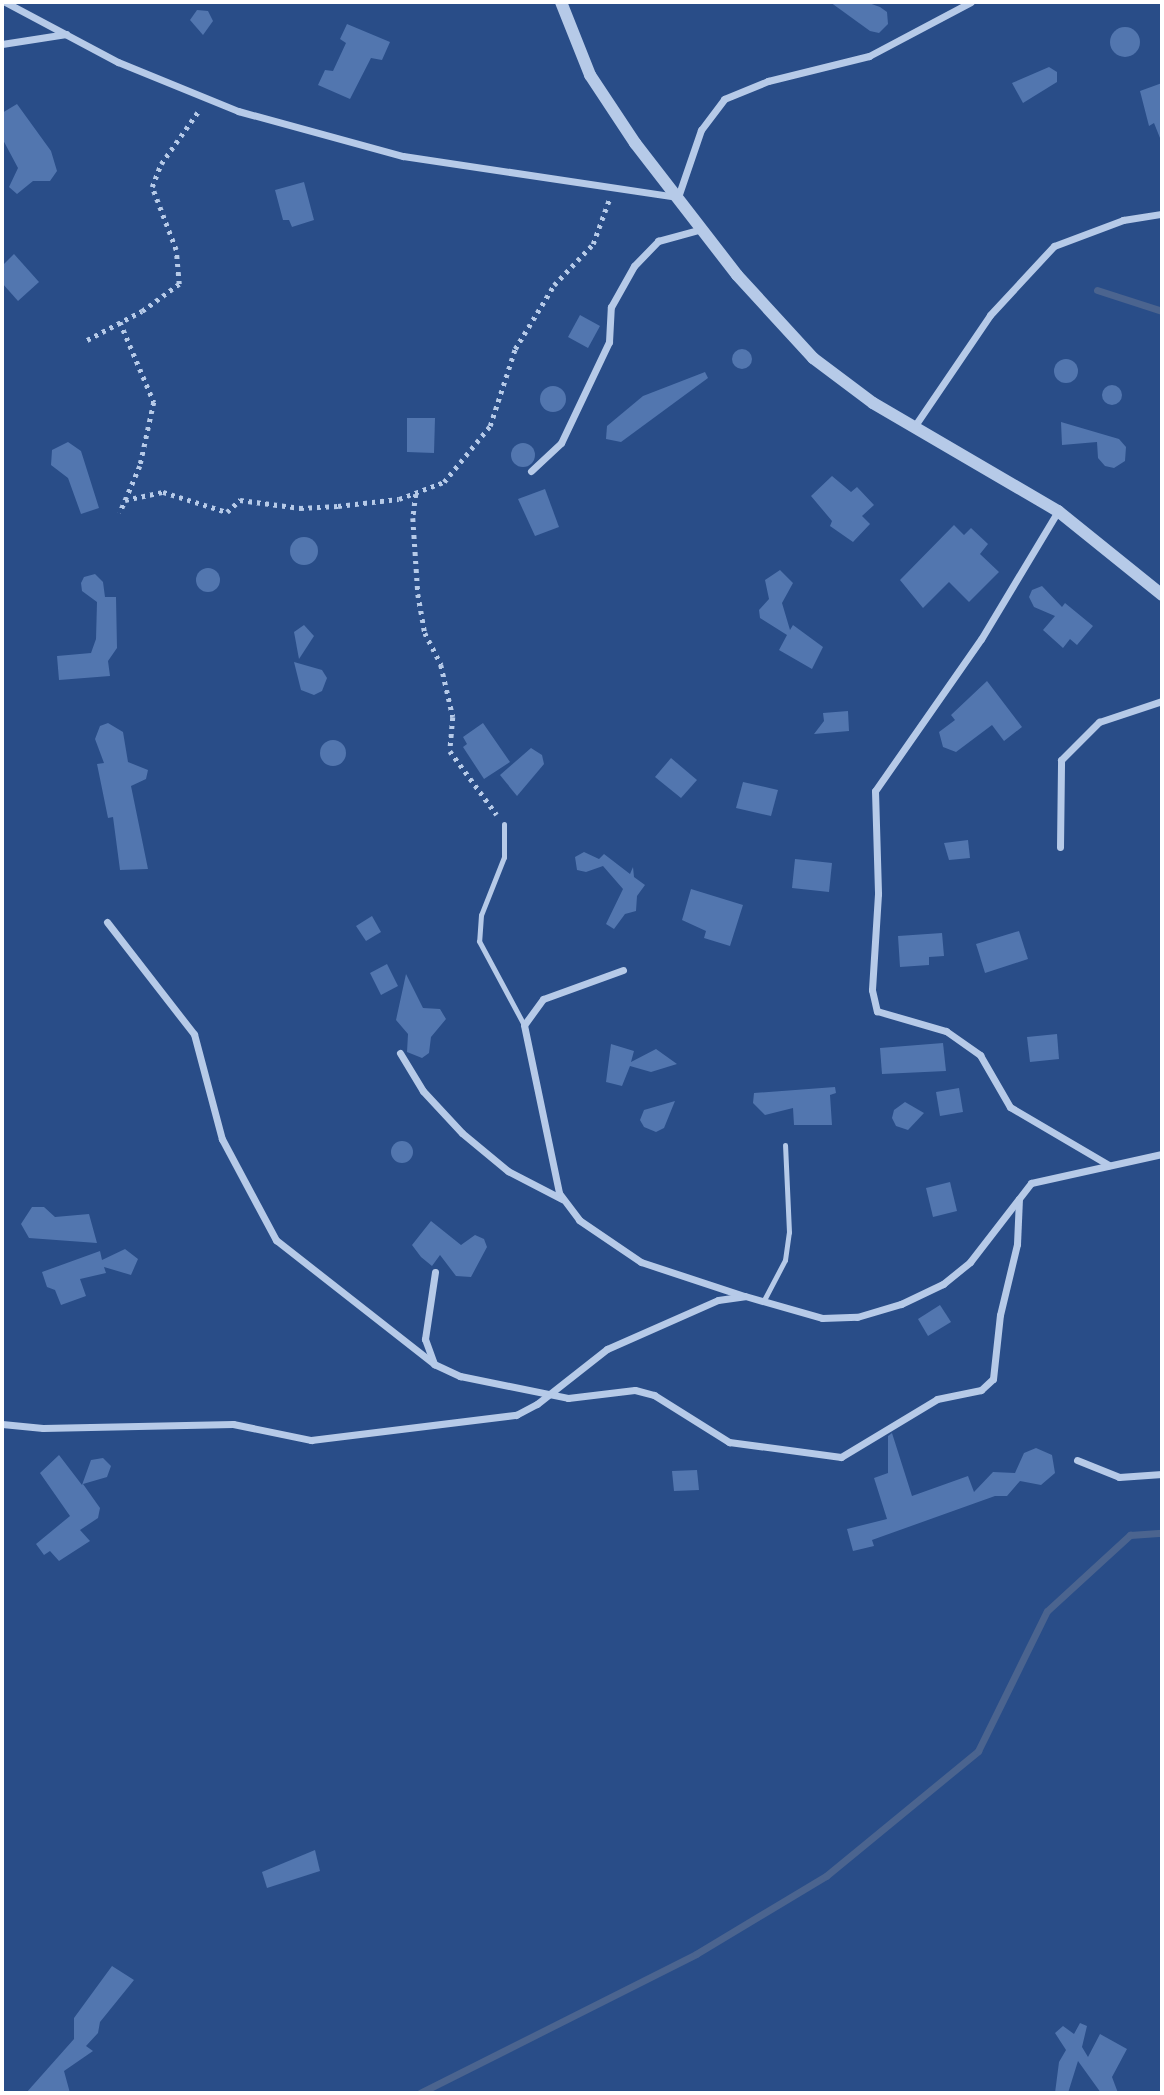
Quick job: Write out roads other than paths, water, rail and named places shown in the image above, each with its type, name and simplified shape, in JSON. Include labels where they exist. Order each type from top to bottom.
[{"type":"street","points":[[5,2],[66,34],[207,100],[402,156],[678,197]]},
{"type":"street","points":[[561,2],[590,75],[635,143],[737,275],[813,358],[914,427],[1058,511],[1162,595]]},
{"type":"street","points":[[678,197],[701,130],[724,99],[768,81],[869,56],[971,2]]},
{"type":"street","points":[[2,44],[66,34]]},
{"type":"street","points":[[914,427],[990,314],[1054,246],[1124,220],[1162,214]]},
{"type":"street","points":[[531,471],[561,443],[608,342],[611,307],[634,266],[658,241],[702,228]]},
{"type":"street","points":[[1058,511],[981,639],[875,791],[878,894],[872,990],[877,1011],[946,1031],[980,1055],[1010,1107],[1109,1165]]},
{"type":"street","points":[[1060,847],[1061,760],[1099,722],[1162,701]]},
{"type":"street","points":[[107,922],[194,1034],[222,1139],[276,1240],[434,1364],[460,1376],[584,1399],[635,1390],[654,1395],[729,1443],[820,1455],[850,1452],[937,1399],[981,1390],[993,1379],[1000,1314],[1017,1244],[1019,1194]]},
{"type":"street","points":[[623,970],[544,999],[524,1025],[544,1135],[562,1199],[579,1220],[640,1262],[822,1318],[857,1317],[901,1304],[943,1284],[970,1262],[1010,1214],[1019,1194],[1031,1183],[1052,1176],[1162,1154]]},
{"type":"street","points":[[400,1053],[423,1091],[462,1133],[508,1171],[562,1199]]},
{"type":"street","points":[[434,1364],[425,1339],[435,1272]]},
{"type":"street","points":[[2,1424],[43,1428],[233,1424],[312,1440],[516,1415],[551,1393],[607,1349],[718,1300],[745,1296]]},
{"type":"street","points":[[1077,1460],[1119,1477],[1162,1474]]},
{"type":"lane","points":[[503,824],[504,857],[481,915],[479,941],[524,1025]]},
{"type":"lane","points":[[764,1300],[785,1259],[789,1232],[785,1145]]},
{"type":"waterway","points":[[1097,290],[1162,311]]},
{"type":"waterway","points":[[420,2093],[696,1954],[826,1876],[978,1751],[1047,1611],[1130,1535],[1162,1533]]}]
